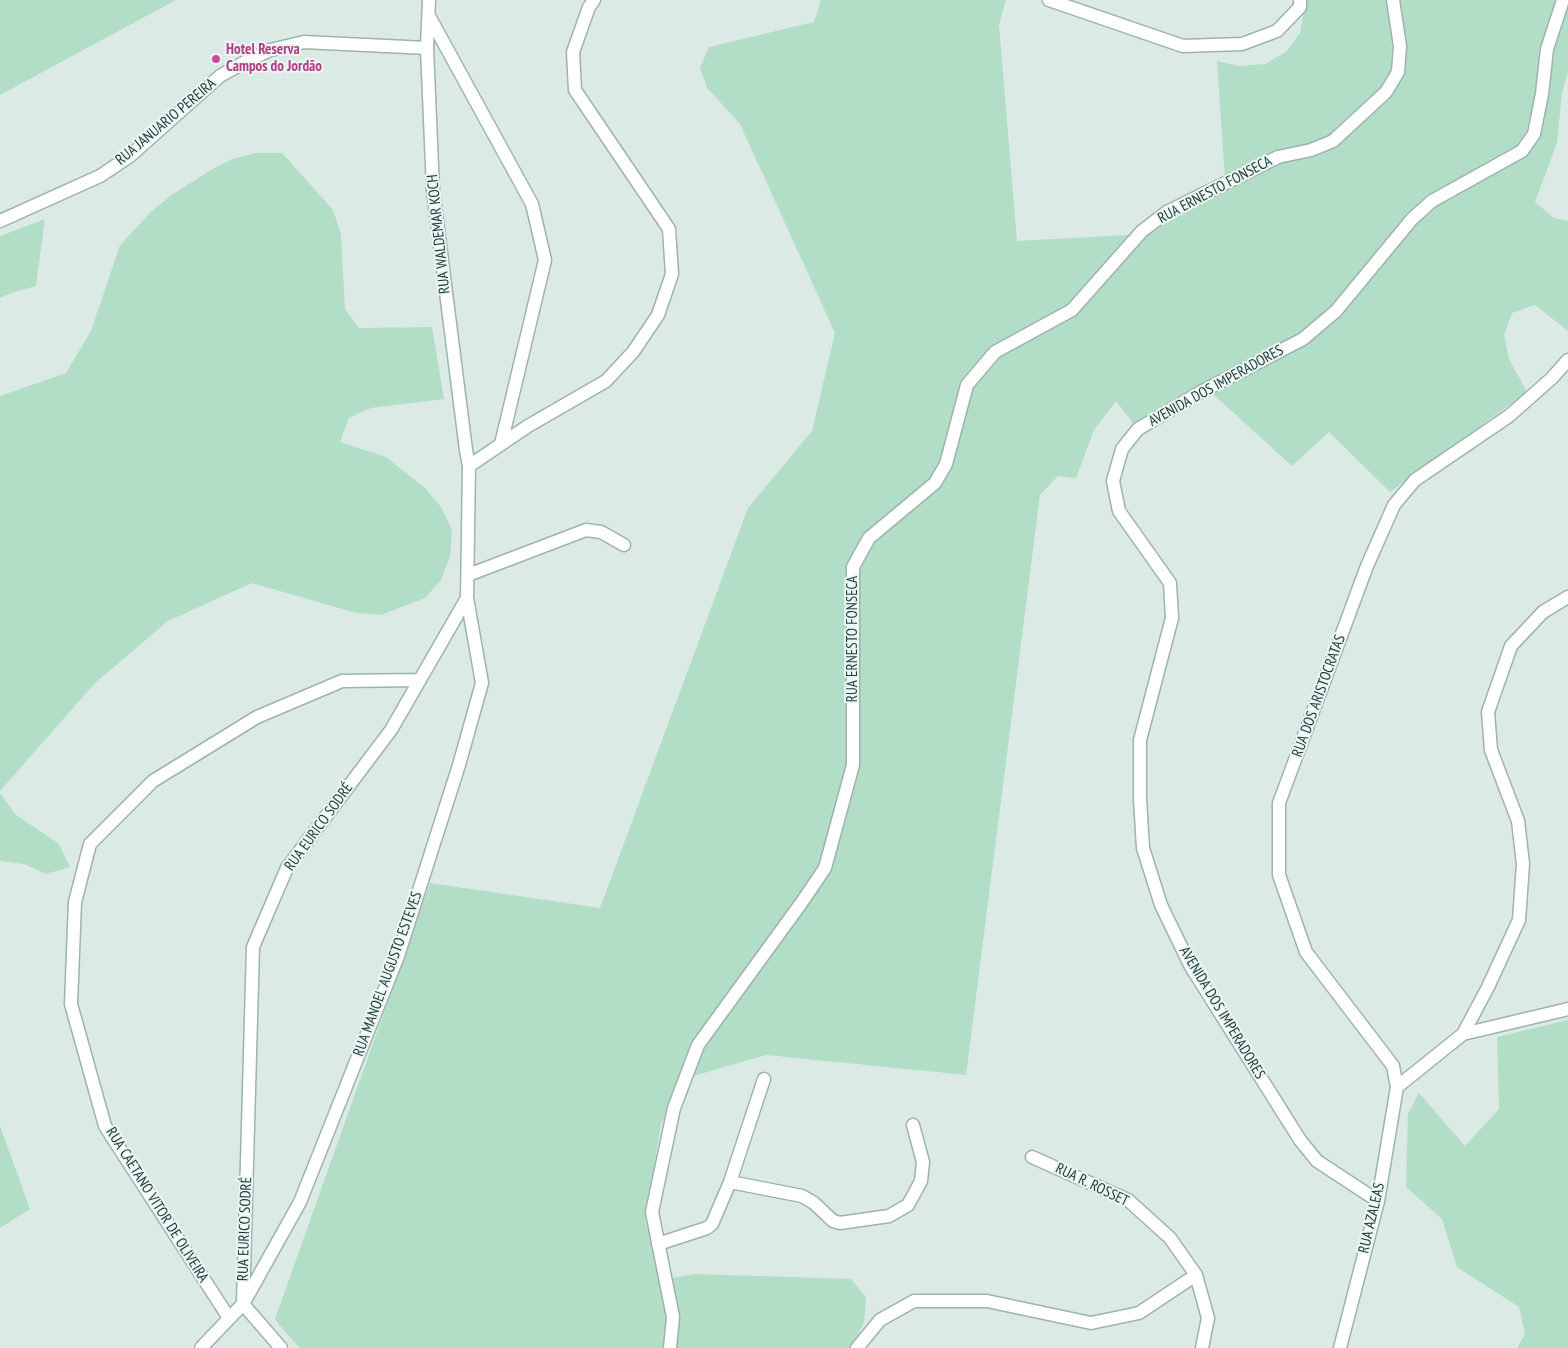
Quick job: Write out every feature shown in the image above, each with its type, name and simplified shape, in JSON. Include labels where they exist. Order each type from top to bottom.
[{"type":"street","name":"RUA WALDEMAR KOCH","points":[[429,0],[427,48],[432,190],[466,450],[470,466]]},
{"type":"street","points":[[468,598],[470,466],[528,426],[606,381],[633,352],[658,315],[672,274],[669,229],[575,90],[573,52],[589,7],[594,0]]},
{"type":"street","points":[[1049,0],[1183,46],[1242,44],[1276,31],[1300,7],[1300,0]]},
{"type":"street","name":"RUA ERNESTO FONSECA","points":[[670,1348],[673,1317],[652,1212],[674,1108],[698,1044],[825,868],[853,765],[853,566],[869,538],[935,483],[946,464],[967,384],[995,352],[1072,310],[1142,231],[1167,212],[1278,157],[1311,150],[1333,141],[1386,92],[1398,72],[1400,46],[1393,0]]},
{"type":"street","name":"AVENIDA DOS IMPERADORES","points":[[1378,1201],[1317,1162],[1300,1140],[1190,965],[1161,905],[1144,848],[1140,799],[1140,740],[1172,618],[1170,583],[1119,511],[1113,481],[1122,449],[1138,429],[1201,392],[1303,339],[1336,311],[1412,219],[1432,201],[1522,150],[1534,134],[1542,94],[1547,49],[1563,0]]},
{"type":"street","points":[[429,16],[532,204],[545,260],[501,444]]},
{"type":"street","name":"RUA JANUARIO PEREIRA","points":[[0,221],[100,176],[130,156],[220,76],[270,50],[304,42],[427,48]]},
{"type":"street","name":"RUA DOS ARISTOCRATAS","points":[[1397,1088],[1393,1066],[1306,952],[1278,875],[1279,803],[1367,566],[1394,505],[1415,480],[1509,416],[1552,378],[1568,360]]},
{"type":"street","points":[[468,575],[586,530],[601,532],[624,546]]},
{"type":"street","points":[[1397,1088],[1463,1034],[1488,987],[1519,920],[1523,864],[1518,821],[1490,750],[1488,712],[1511,646],[1543,612],[1568,597]]},
{"type":"street","name":"RUA EURICO SODRÉ","points":[[243,1304],[254,947],[287,868],[391,730],[468,598]]},
{"type":"street","name":"RUA MANOEL AUGUSTO ESTEVES","points":[[243,1304],[303,1193],[398,956],[442,820],[482,683],[468,598]]},
{"type":"street","name":"RUA CAETANO VITOR DE OLIVEIRA","points":[[229,1318],[105,1126],[71,1004],[75,902],[90,844],[153,781],[257,717],[342,681],[420,680]]},
{"type":"street","points":[[1463,1034],[1568,1009]]},
{"type":"street","points":[[658,1244],[707,1228],[712,1224],[730,1182],[764,1079]]},
{"type":"street","name":"RUA AZALEAS","points":[[1340,1348],[1378,1201],[1397,1088]]},
{"type":"street","points":[[730,1182],[802,1196],[814,1203],[833,1221],[840,1223],[889,1216],[908,1205],[921,1181],[923,1162],[913,1125]]},
{"type":"street","name":"RUA R. ROSSET","points":[[1032,1157],[1128,1200],[1170,1238],[1196,1275],[1208,1318],[1202,1348]]},
{"type":"street","points":[[857,1348],[880,1320],[914,1301],[987,1301],[1091,1323],[1139,1313],[1196,1275]]},
{"type":"street","points":[[201,1348],[243,1304],[281,1348]]},
{"type":"green space","points":[[0,0],[176,0],[0,95]]},
{"type":"green space","points":[[821,0],[1006,0],[999,25],[1017,241],[1128,235],[1225,179],[1217,61],[1240,66],[1265,64],[1286,52],[1300,33],[1306,0],[1568,0],[1568,72],[1562,93],[1557,143],[1535,202],[1554,218],[1568,221],[1568,331],[1535,305],[1512,313],[1504,335],[1509,359],[1527,392],[1390,492],[1329,432],[1292,466],[1203,385],[1133,423],[1116,401],[1094,430],[1076,478],[1058,476],[1040,495],[966,1075],[766,1055],[683,1079],[661,1124],[645,1221],[667,1279],[693,1274],[851,1279],[866,1297],[864,1323],[850,1348],[300,1348],[275,1319],[430,883],[600,908],[748,508],[812,431],[835,333],[740,124],[708,89],[700,68],[709,47],[814,22]]},
{"type":"green space","points":[[256,153],[282,153],[333,210],[341,234],[345,309],[359,328],[432,327],[444,399],[371,408],[349,418],[340,442],[386,457],[425,488],[441,507],[452,530],[450,557],[441,580],[425,598],[381,615],[356,613],[252,583],[168,621],[95,683],[0,791],[0,396],[66,373],[91,331],[120,245],[152,211],[170,196],[211,170],[232,159]]},
{"type":"green space","points":[[45,219],[36,286],[0,298],[0,236]]},
{"type":"green space","points":[[0,793],[16,815],[59,844],[70,867],[46,874],[24,864],[0,861]]},
{"type":"green space","points":[[1568,1020],[1568,1348],[1517,1348],[1525,1334],[1519,1307],[1457,1267],[1442,1219],[1406,1187],[1408,1114],[1419,1093],[1465,1146],[1499,1109],[1497,1037]]},
{"type":"green space","points":[[0,1126],[30,1209],[0,1228]]},
{"type":"place","name":"Hotel Reserva Campos do Jordão","points":[[216,59]]}]
